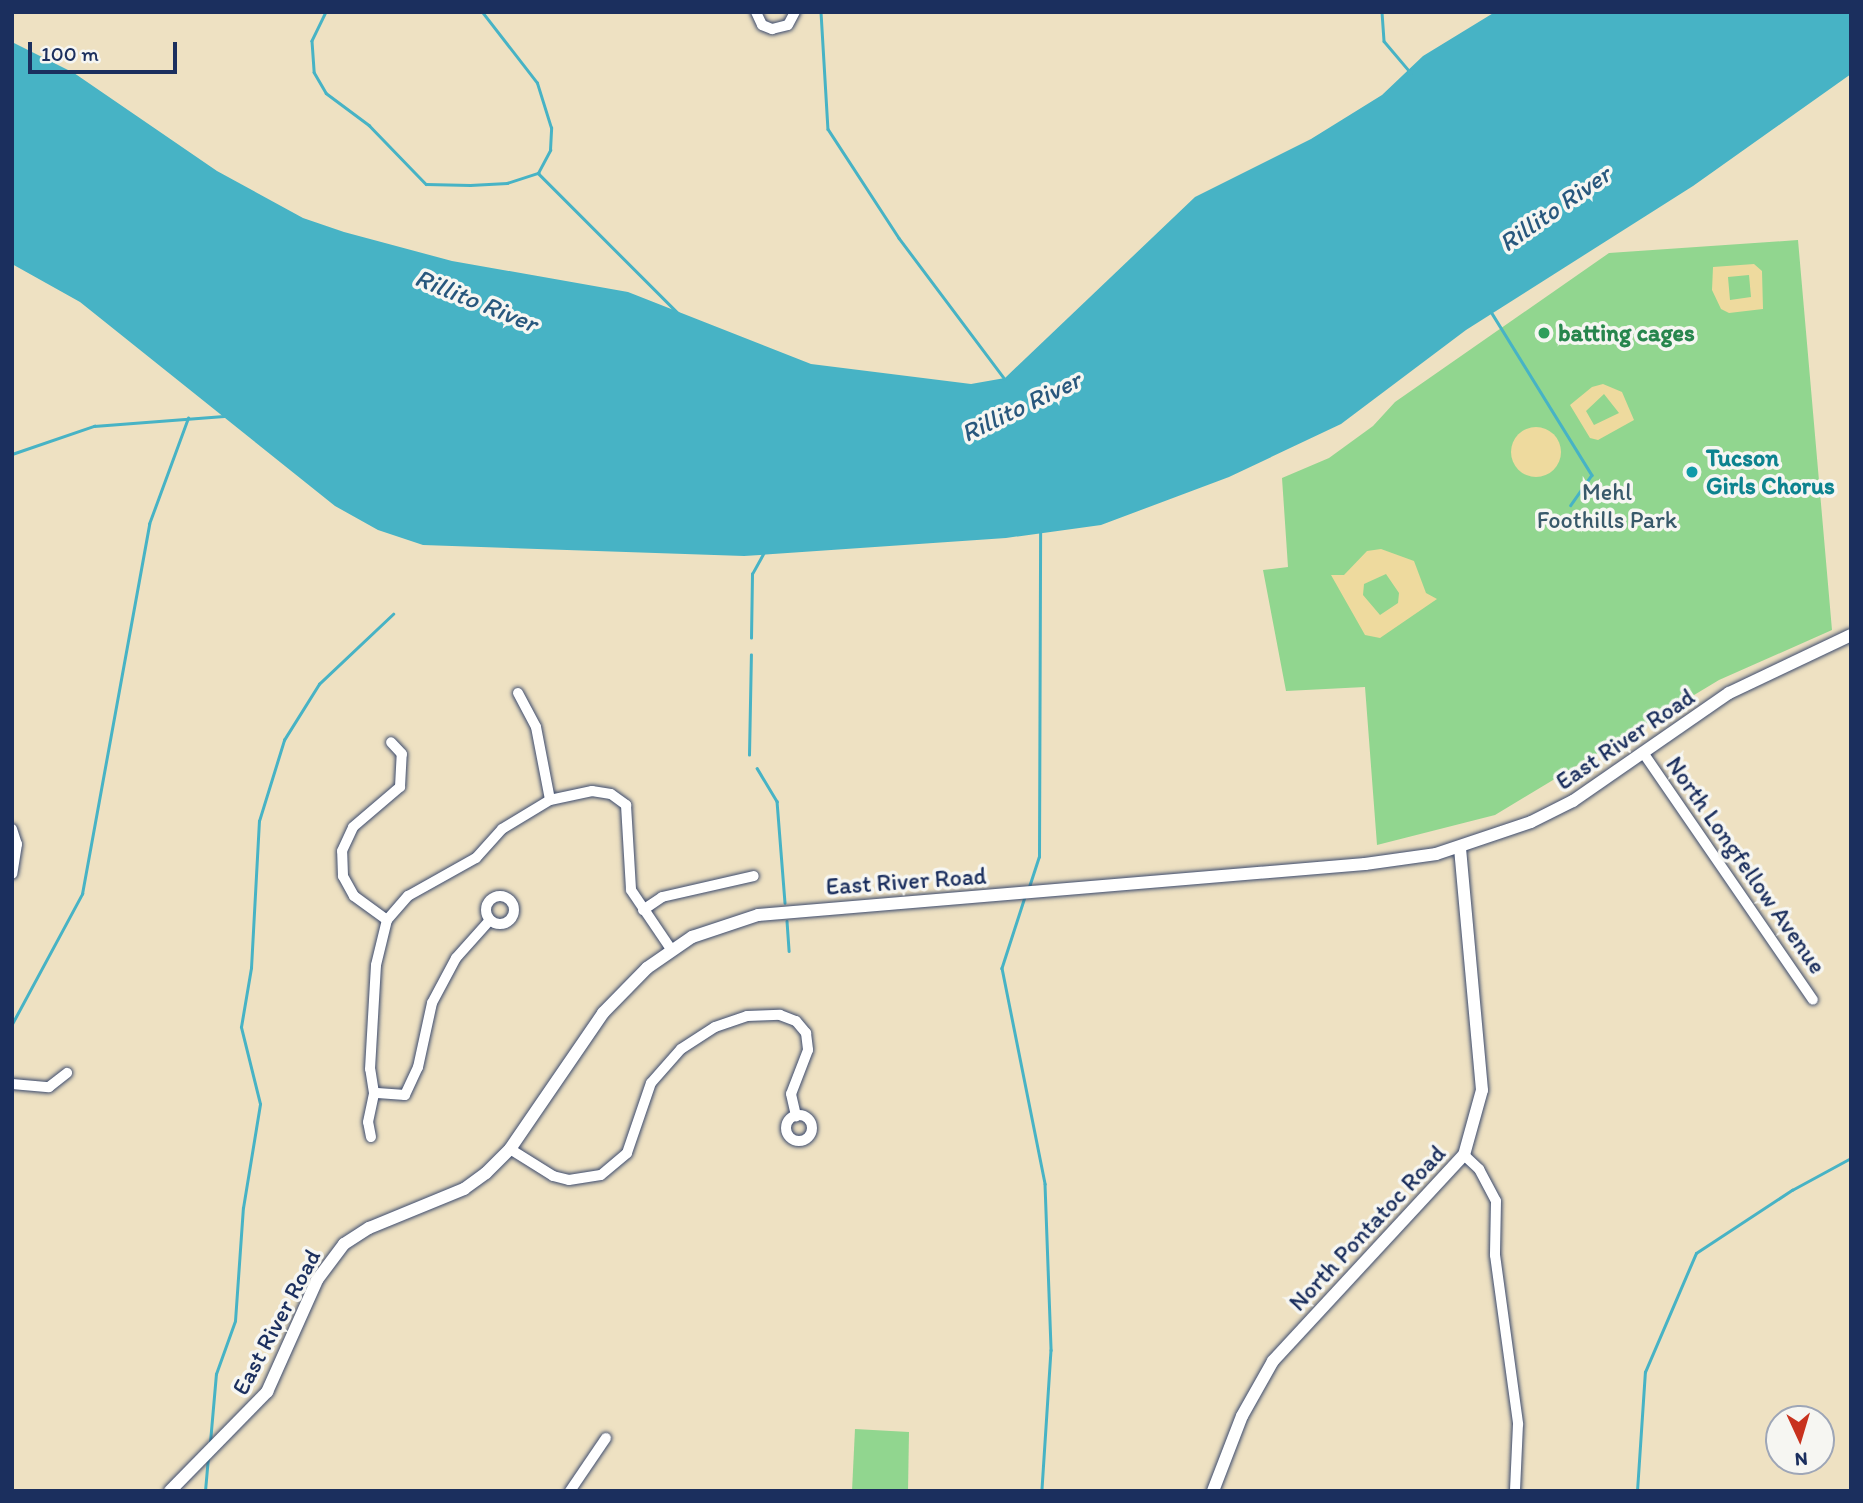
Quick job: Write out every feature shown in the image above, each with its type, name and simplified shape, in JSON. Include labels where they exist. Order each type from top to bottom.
[{"type":"street","points":[[756,12],[762,25],[772,29],[788,25],[795,12]]},
{"type":"street","name":"East River Road","points":[[170,1491],[267,1391],[317,1280],[344,1244],[369,1228],[464,1189],[510,1149],[603,1013],[671,949],[711,928],[758,915],[1365,864],[1460,847],[1531,822],[1608,781],[1729,693],[1851,635]]},
{"type":"street","points":[[517,694],[536,727],[550,800]]},
{"type":"street","points":[[387,920],[354,896],[343,876],[342,851],[353,827],[400,787],[402,754],[391,742]]},
{"type":"street","name":"North Longfellow Avenue","points":[[1644,754],[1813,1000]]},
{"type":"street","points":[[371,1137],[374,1093],[370,1069],[376,965],[387,920],[408,896],[476,858],[502,829],[550,800],[592,791],[611,794],[626,805],[629,818],[626,868],[631,890],[671,949]]},
{"type":"street","points":[[12,830],[17,844],[12,874]]},
{"type":"street","name":"North Pontatoc Road","points":[[1213,1491],[1242,1416],[1273,1361],[1464,1155],[1482,1090],[1460,847]]},
{"type":"street","points":[[643,910],[662,897],[754,876]]},
{"type":"street","points":[[374,1093],[405,1095],[418,1068],[432,1003],[456,958],[490,920]]},
{"type":"street","points":[[510,1149],[553,1177],[569,1180],[601,1175],[627,1153],[651,1083],[681,1049],[715,1027],[747,1016],[780,1014],[796,1021],[806,1033],[808,1050],[791,1094],[796,1116]]},
{"type":"street","points":[[12,1084],[49,1087],[67,1073]]},
{"type":"street","points":[[1464,1155],[1479,1168],[1496,1201],[1495,1255],[1518,1424],[1515,1491]]},
{"type":"street","points":[[570,1491],[606,1438]]},
{"type":"green space","name":"Mehl Foothills Park","points":[[1798,240],[1832,630],[1719,680],[1495,815],[1377,845],[1365,687],[1286,691],[1263,570],[1288,567],[1282,478],[1329,458],[1373,426],[1395,402],[1609,253]]},
{"type":"green space","points":[[855,1429],[909,1432],[908,1491],[852,1491]]},
{"type":"sand","points":[[1754,264],[1762,271],[1763,309],[1729,313],[1721,309],[1712,290],[1713,267]],"holes":[[[1749,275],[1751,297],[1730,300],[1728,277]]]},
{"type":"sand","points":[[1603,384],[1622,392],[1634,420],[1598,440],[1590,438],[1570,405],[1592,387]],"holes":[[[1604,394],[1619,413],[1594,425],[1586,411]]]},
{"type":"sand","points":[[1536,427],[1554,434],[1561,452],[1554,470],[1536,477],[1518,470],[1511,452],[1518,434]]},
{"type":"sand","points":[[1381,549],[1414,561],[1426,593],[1437,599],[1380,638],[1365,635],[1331,575],[1344,575],[1367,551]],"holes":[[[1386,574],[1399,593],[1398,603],[1380,615],[1363,595],[1364,584]]]},
{"type":"water","name":"Rillito River","points":[[1495,12],[1851,12],[1851,74],[1693,186],[1466,330],[1341,424],[1229,477],[1101,525],[1006,538],[744,556],[423,545],[378,530],[335,506],[80,302],[12,264],[12,42],[74,73],[217,171],[303,218],[452,261],[628,292],[811,364],[971,384],[1005,378],[1195,197],[1311,139],[1382,95],[1423,56]]},
{"type":"waterway","points":[[326,12],[312,41],[314,72],[326,93],[369,125],[426,184],[470,185],[507,183],[538,173],[550,150],[551,128],[537,83],[482,12]]},
{"type":"waterway","points":[[821,12],[828,129],[899,238],[1005,379]]},
{"type":"waterway","points":[[1382,12],[1384,41],[1411,73]]},
{"type":"waterway","points":[[538,173],[681,316]]},
{"type":"waterway","points":[[1490,310],[1592,475],[1571,505]]},
{"type":"waterway","points":[[12,454],[94,426],[224,416]]},
{"type":"waterway","points":[[12,1024],[82,894],[149,524],[188,418]]},
{"type":"waterway","points":[[1029,887],[1039,857],[1040,532]]},
{"type":"waterway","points":[[751,638],[752,574],[763,554]]},
{"type":"waterway","points":[[210,1442],[216,1374],[235,1321],[243,1208],[260,1104],[241,1027],[251,968],[259,821],[284,740],[319,684],[393,614]]},
{"type":"waterway","points":[[749,755],[751,655]]},
{"type":"waterway","points":[[757,768],[777,801],[785,903]]},
{"type":"waterway","points":[[1025,897],[1002,968],[1045,1184],[1051,1350],[1042,1491]]},
{"type":"waterway","points":[[787,921],[789,951]]},
{"type":"waterway","points":[[1637,1491],[1645,1372],[1696,1253],[1792,1190],[1851,1158]]},
{"type":"waterway","points":[[205,1491],[208,1459]]},
{"type":"place","name":"batting cages","points":[[1544,333]]},
{"type":"place","name":"Tucson Girls Chorus","points":[[1692,472]]}]
